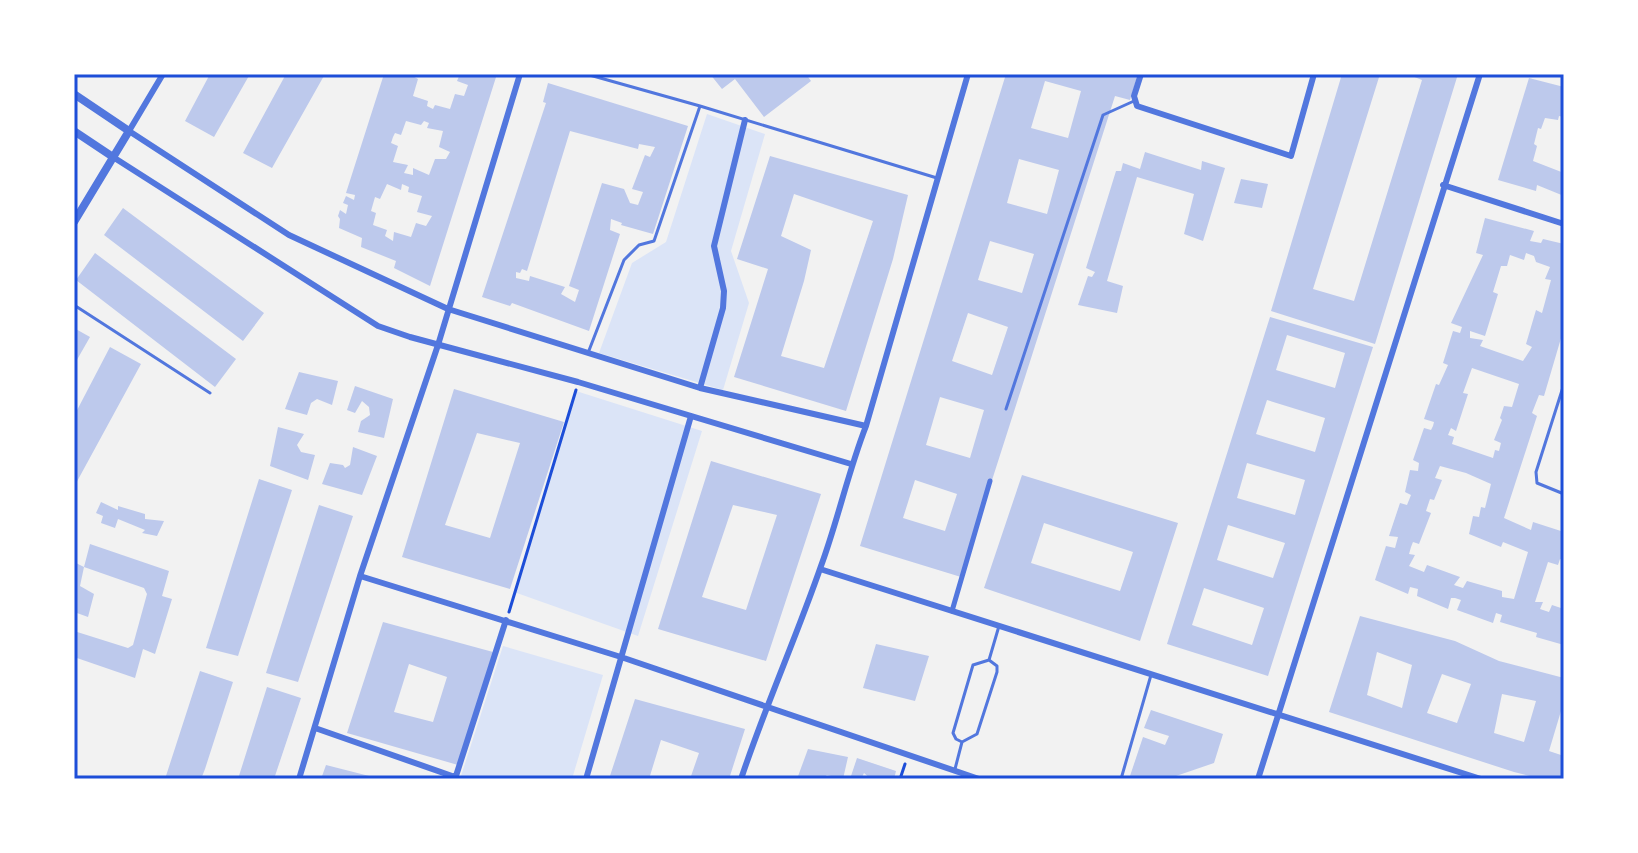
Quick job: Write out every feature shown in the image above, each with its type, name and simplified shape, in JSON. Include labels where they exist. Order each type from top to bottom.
[{"type":"street","points":[[74,222],[163,74]]},
{"type":"street","points":[[299,779],[360,576],[438,345],[520,74]]},
{"type":"street","points":[[741,779],[841,508],[851,464],[866,426],[968,74]]},
{"type":"street","points":[[1141,74],[1134,101],[1137,106],[1291,156],[1314,74]]},
{"type":"street","points":[[1258,779],[1480,74]]},
{"type":"street","points":[[74,94],[289,235],[448,309],[700,388],[866,426]]},
{"type":"street","points":[[700,388],[723,308],[724,291],[714,246],[745,120]]},
{"type":"street","points":[[74,131],[378,326],[851,464]]},
{"type":"street","points":[[1443,185],[1564,224]]},
{"type":"street","points":[[586,779],[691,416]]},
{"type":"street","points":[[952,611],[990,481]]},
{"type":"street","points":[[820,569],[1481,779]]},
{"type":"street","points":[[360,576],[621,657],[979,779]]},
{"type":"street","points":[[315,728],[455,778],[506,620]]},
{"type":"lane","points":[[586,74],[938,178]]},
{"type":"lane","points":[[1006,409],[1103,115],[1134,101]]},
{"type":"lane","points":[[588,353],[624,260],[639,245],[654,241],[700,106]]},
{"type":"lane","points":[[74,305],[210,393]]},
{"type":"lane","points":[[1564,384],[1536,472],[1537,483],[1564,494]]},
{"type":"lane","points":[[989,660],[999,626]]},
{"type":"lane","points":[[962,742],[953,733],[973,665],[989,660]]},
{"type":"lane","points":[[954,771],[962,742],[977,734],[993,684],[997,666],[989,660]]},
{"type":"lane","points":[[1121,779],[1151,675]]},
{"type":"path","points":[[506,620],[578,382]]},
{"type":"path","points":[[900,779],[907,755]]},
{"type":"shaded area","points":[[707,114],[765,134],[731,251],[749,303],[723,390],[599,353],[632,263],[666,242]]},
{"type":"shaded area","points":[[576,391],[702,431],[638,636],[514,592]]},
{"type":"shaded area","points":[[503,646],[603,675],[572,779],[460,779]]},
{"type":"building","points":[[210,74],[250,74],[214,137],[185,121]]},
{"type":"building","points":[[286,74],[325,74],[272,168],[243,153]]},
{"type":"building","points":[[384,74],[409,74],[418,79],[413,96],[428,101],[427,106],[433,109],[435,105],[450,109],[455,94],[464,96],[468,85],[457,81],[460,74],[497,74],[430,286],[394,268],[396,261],[361,247],[362,238],[339,228],[340,210],[346,214],[348,205],[343,203],[346,196],[354,200],[355,195],[346,193]],"holes":[[[406,121],[421,125],[424,121],[429,123],[427,128],[443,131],[439,147],[450,152],[446,159],[435,159],[429,175],[413,168],[413,175],[404,173],[408,165],[393,162],[398,146],[391,143],[395,133],[401,135]],[[387,184],[401,190],[402,184],[409,187],[408,192],[422,196],[417,212],[432,216],[426,226],[416,223],[411,237],[394,232],[393,241],[385,236],[387,230],[373,225],[376,213],[371,211],[375,197],[380,199]]]},
{"type":"building","points":[[710,74],[806,74],[811,81],[764,117],[735,79],[722,89]]},
{"type":"building","points":[[1006,74],[1138,74],[1130,100],[1115,96],[961,577],[860,546]],"holes":[[[1045,81],[1081,91],[1068,138],[1031,128]],[[1019,159],[1059,170],[1047,214],[1007,203]],[[990,241],[1034,254],[1022,293],[978,280]],[[968,313],[1008,327],[992,375],[952,361]],[[940,397],[984,410],[970,458],[926,445]],[[915,480],[957,494],[945,531],[903,518]]]},
{"type":"building","points":[[1342,74],[1380,74],[1313,289],[1354,301],[1422,80],[1407,74],[1458,74],[1375,344],[1271,311]]},
{"type":"building","points":[[1529,78],[1564,87],[1564,117],[1559,116],[1558,120],[1545,118],[1541,129],[1538,128],[1533,161],[1564,173],[1564,196],[1537,185],[1536,191],[1498,180]]},
{"type":"building","points":[[548,83],[688,126],[653,234],[611,219],[610,230],[620,234],[589,331],[512,303],[510,306],[482,297],[546,103],[543,102]],"holes":[[[570,131],[638,149],[639,144],[655,147],[650,157],[645,155],[632,189],[643,192],[638,205],[630,203],[624,189],[602,183],[569,286],[579,290],[575,302],[561,294],[565,287],[530,276],[529,281],[516,278],[516,272],[520,273],[522,269],[527,271]]]},
{"type":"building","points":[[1145,152],[1201,170],[1202,161],[1225,168],[1203,241],[1184,234],[1194,194],[1137,177],[1107,281],[1123,286],[1117,313],[1078,305],[1088,276],[1092,277],[1095,272],[1086,268],[1116,171],[1121,171],[1123,163],[1140,169]]},
{"type":"building","points":[[770,156],[908,195],[893,259],[846,411],[734,377],[768,269],[737,259]],"holes":[[[794,194],[873,221],[824,368],[781,356],[811,250],[781,236]]]},
{"type":"building","points":[[1241,179],[1268,184],[1262,208],[1234,203]]},
{"type":"building","points":[[123,208],[264,313],[243,341],[104,235]]},
{"type":"building","points":[[1485,218],[1534,231],[1530,241],[1541,243],[1543,239],[1564,244],[1564,328],[1544,396],[1539,395],[1532,413],[1537,416],[1504,518],[1531,530],[1533,522],[1564,532],[1564,560],[1560,559],[1558,565],[1548,562],[1535,602],[1543,602],[1540,609],[1549,612],[1552,605],[1564,609],[1564,645],[1500,622],[1502,615],[1496,613],[1493,623],[1457,610],[1461,600],[1451,598],[1448,609],[1417,596],[1418,589],[1410,587],[1408,594],[1375,580],[1386,546],[1395,548],[1398,537],[1389,536],[1400,503],[1407,505],[1411,495],[1405,492],[1410,470],[1418,471],[1419,463],[1413,460],[1424,428],[1431,430],[1433,426],[1434,422],[1424,419],[1436,384],[1439,385],[1448,365],[1443,363],[1453,331],[1460,333],[1462,327],[1451,323],[1483,255],[1476,253]],"holes":[[[1526,253],[1534,256],[1536,262],[1550,267],[1545,279],[1551,280],[1542,313],[1536,310],[1526,344],[1532,347],[1523,361],[1480,346],[1483,340],[1470,338],[1470,331],[1485,336],[1498,294],[1493,292],[1501,266],[1507,266],[1510,255],[1524,260]],[[1472,368],[1519,384],[1512,407],[1504,406],[1494,440],[1501,443],[1493,458],[1452,444],[1454,437],[1448,435],[1451,428],[1456,431],[1468,394],[1463,393]],[[1440,466],[1491,484],[1485,508],[1481,507],[1479,517],[1473,516],[1469,534],[1501,547],[1503,542],[1528,552],[1514,599],[1502,597],[1502,591],[1467,581],[1463,588],[1454,585],[1460,577],[1427,565],[1424,572],[1409,566],[1415,555],[1409,554],[1411,547],[1413,542],[1419,544],[1431,513],[1426,511],[1430,499],[1434,500],[1442,480],[1435,478]]]},
{"type":"building","points":[[95,253],[236,359],[215,387],[76,280]]},
{"type":"building","points":[[1270,317],[1373,347],[1268,676],[1167,644]],"holes":[[[1287,335],[1345,353],[1335,388],[1276,370]],[[1267,400],[1325,418],[1315,452],[1256,434]],[[1247,463],[1305,480],[1295,515],[1237,498]],[[1228,525],[1285,543],[1273,578],[1217,560]],[[1204,588],[1264,608],[1252,645],[1192,625]]]},
{"type":"building","points":[[74,328],[90,337],[74,365]]},
{"type":"building","points":[[110,347],[141,364],[74,487],[74,416]]},
{"type":"building","points":[[299,372],[338,381],[332,405],[317,399],[311,403],[307,415],[285,409]]},
{"type":"building","points":[[355,386],[393,399],[384,438],[358,432],[361,421],[370,415],[369,407],[362,401],[355,413],[347,410]]},
{"type":"building","points":[[454,389],[564,422],[510,589],[402,557]],"holes":[[[477,433],[520,443],[490,538],[445,525]]]},
{"type":"building","points":[[278,427],[304,434],[297,445],[301,452],[315,455],[308,480],[270,466]]},
{"type":"building","points":[[353,447],[377,456],[362,495],[322,484],[330,463],[345,468],[350,465]]},
{"type":"building","points":[[711,461],[821,494],[766,661],[658,629]],"holes":[[[733,505],[777,515],[746,610],[702,597]]]},
{"type":"building","points":[[1022,475],[1178,523],[1140,641],[984,588]],"holes":[[[1044,523],[1133,552],[1120,591],[1031,563]]]},
{"type":"building","points":[[259,479],[292,490],[238,656],[206,648]]},
{"type":"building","points":[[101,502],[118,510],[118,506],[145,514],[145,519],[164,521],[157,536],[142,533],[145,530],[118,519],[115,528],[101,523],[103,516],[96,513]]},
{"type":"building","points":[[319,505],[353,516],[298,682],[266,673]]},
{"type":"building","points":[[90,544],[169,571],[162,596],[172,599],[155,654],[143,649],[135,678],[74,657],[74,631],[128,648],[133,645],[147,594],[144,588],[84,567]]},
{"type":"building","points":[[74,562],[84,567],[80,586],[94,594],[88,617],[77,613],[74,621]]},
{"type":"building","points":[[1360,616],[1455,641],[1499,661],[1564,678],[1564,712],[1561,711],[1549,751],[1564,756],[1564,779],[1541,779],[1514,772],[1329,712]],"holes":[[[1377,652],[1412,665],[1402,708],[1367,695]],[[1442,674],[1471,684],[1457,723],[1427,713]],[[1502,694],[1536,701],[1524,742],[1494,733]]]},
{"type":"building","points":[[383,622],[493,652],[458,765],[347,733]],"holes":[[[409,664],[447,677],[433,722],[394,712]]]},
{"type":"building","points":[[876,644],[929,656],[915,701],[863,688]]},
{"type":"building","points":[[200,671],[233,682],[205,769],[201,779],[165,779]]},
{"type":"building","points":[[267,687],[301,698],[274,779],[238,779]]},
{"type":"building","points":[[635,699],[745,729],[729,779],[690,779],[699,753],[661,740],[649,779],[609,779]]},
{"type":"building","points":[[1151,710],[1223,734],[1214,763],[1176,776],[1177,779],[1129,779],[1143,737],[1165,745],[1169,736],[1144,728]]},
{"type":"building","points":[[808,749],[848,757],[843,779],[827,775],[821,779],[797,779]]},
{"type":"building","points":[[857,758],[896,771],[894,779],[871,779],[864,773],[861,779],[850,779]]},
{"type":"building","points":[[326,765],[377,778],[321,779]]}]
